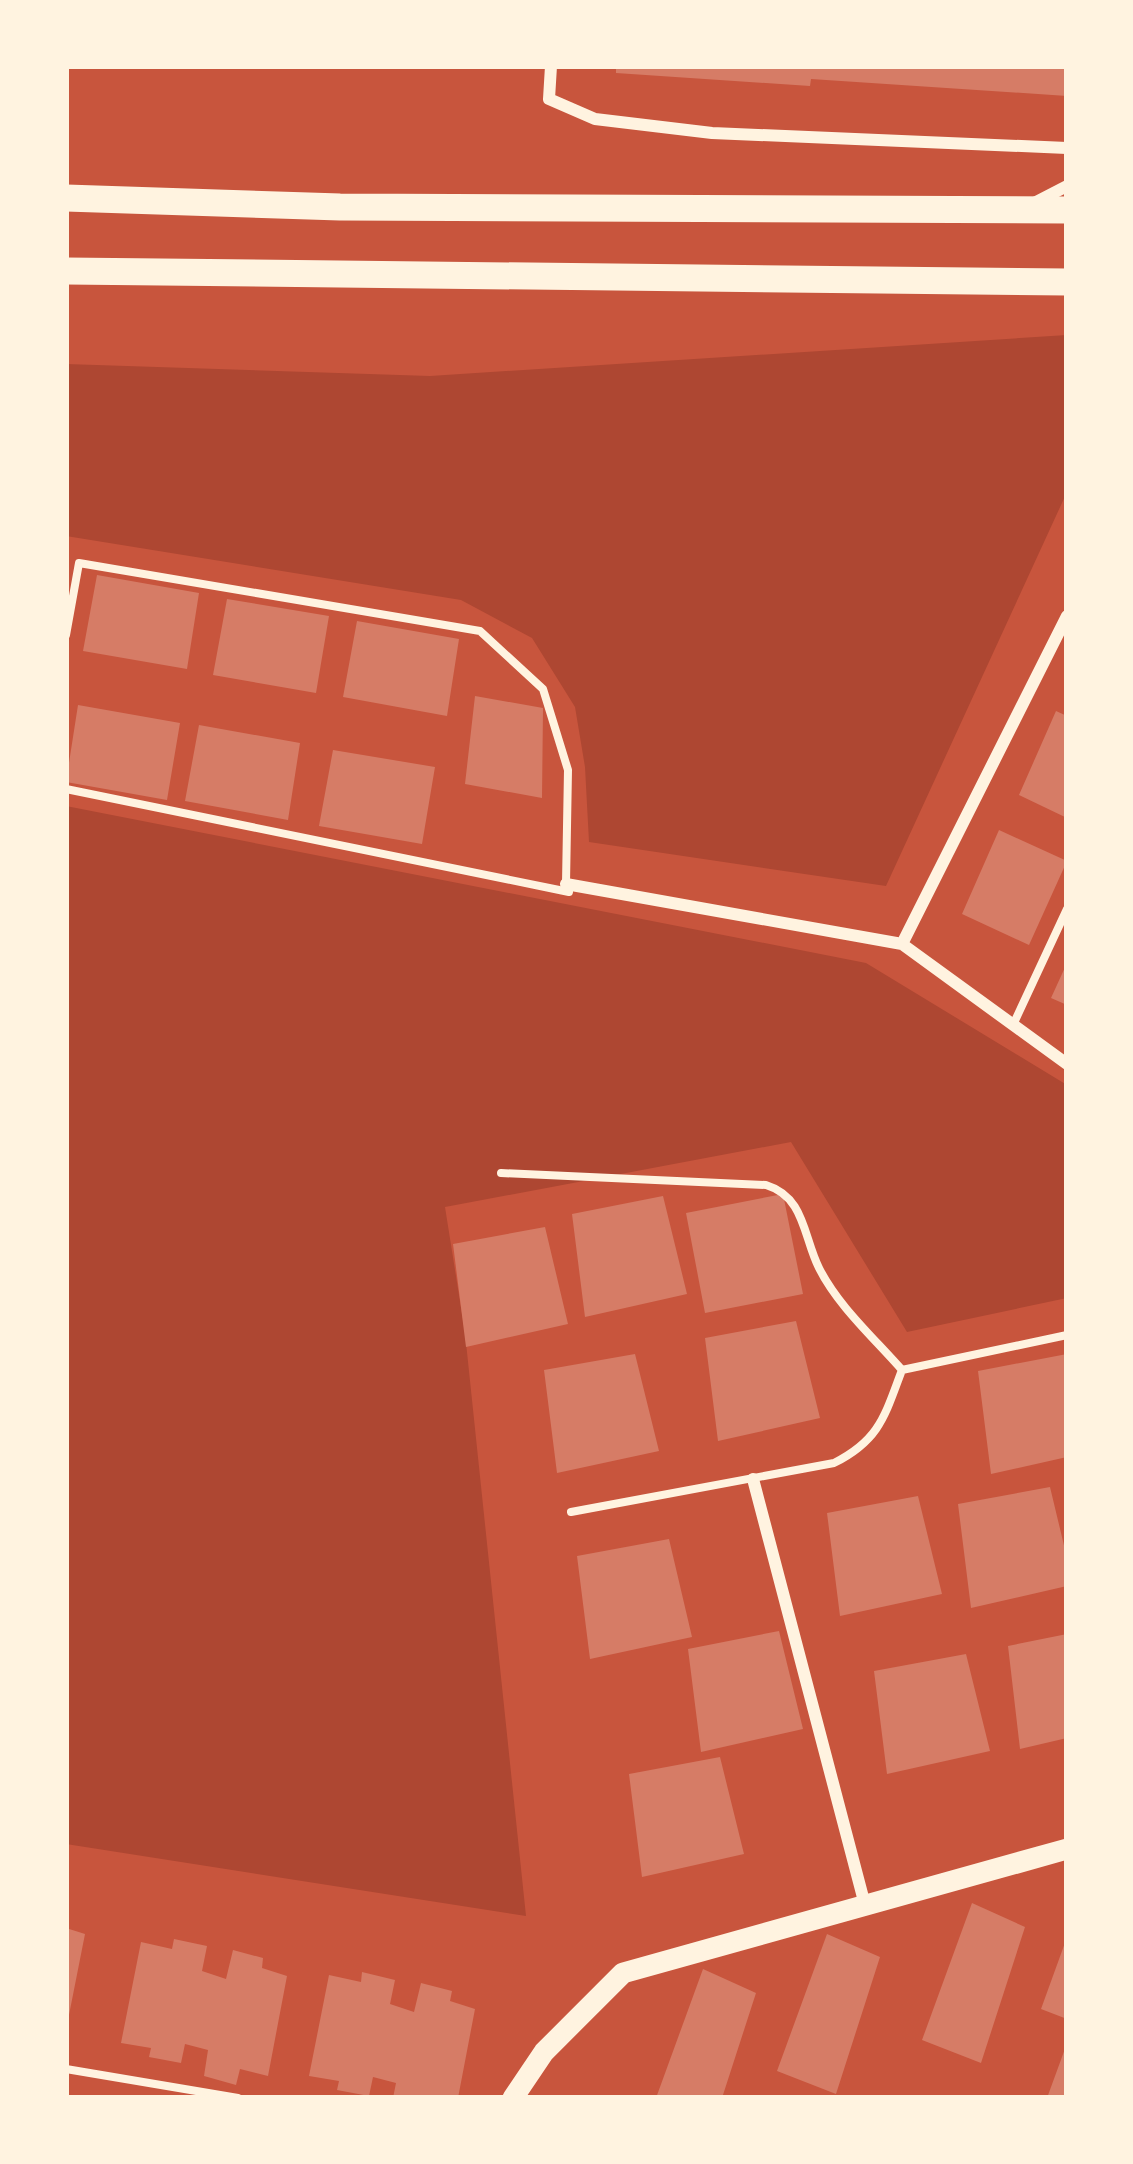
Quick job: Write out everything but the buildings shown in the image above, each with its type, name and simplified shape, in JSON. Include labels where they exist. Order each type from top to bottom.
[{"type":"highway","points":[[66,198],[340,208],[1067,210]]},
{"type":"highway","points":[[66,271],[1067,282]]},
{"type":"street","points":[[551,66],[549,99],[595,119],[712,133],[1067,148]]},
{"type":"street","points":[[1021,209],[1067,186]]},
{"type":"street","points":[[902,944],[1067,616]]},
{"type":"street","points":[[568,888],[902,944],[1067,1064]]},
{"type":"street","points":[[753,1479],[865,1905]]},
{"type":"street","points":[[513,2098],[544,2052],[623,1973],[1067,1849]]},
{"type":"lane","points":[[66,635],[79,563],[480,631],[543,689],[568,770],[568,888],[66,789]]},
{"type":"lane","points":[[1012,1025],[1067,909]]},
{"type":"lane","points":[[501,1173],[781,1189],[802,1218],[822,1275],[902,1370]]},
{"type":"lane","points":[[902,1370],[1067,1335]]},
{"type":"lane","points":[[572,1513],[815,1469],[851,1454],[880,1427],[902,1370]]},
{"type":"lane","points":[[66,2068],[238,2098]]},
{"type":"shaded area","points":[[1067,335],[1067,492],[886,886],[589,842],[585,767],[575,707],[532,638],[461,600],[66,536],[66,364],[430,376]]},
{"type":"shaded area","points":[[66,806],[866,963],[1067,1085],[1067,1298],[907,1332],[791,1142],[445,1207],[465,1333],[526,1916],[66,1844]]}]
